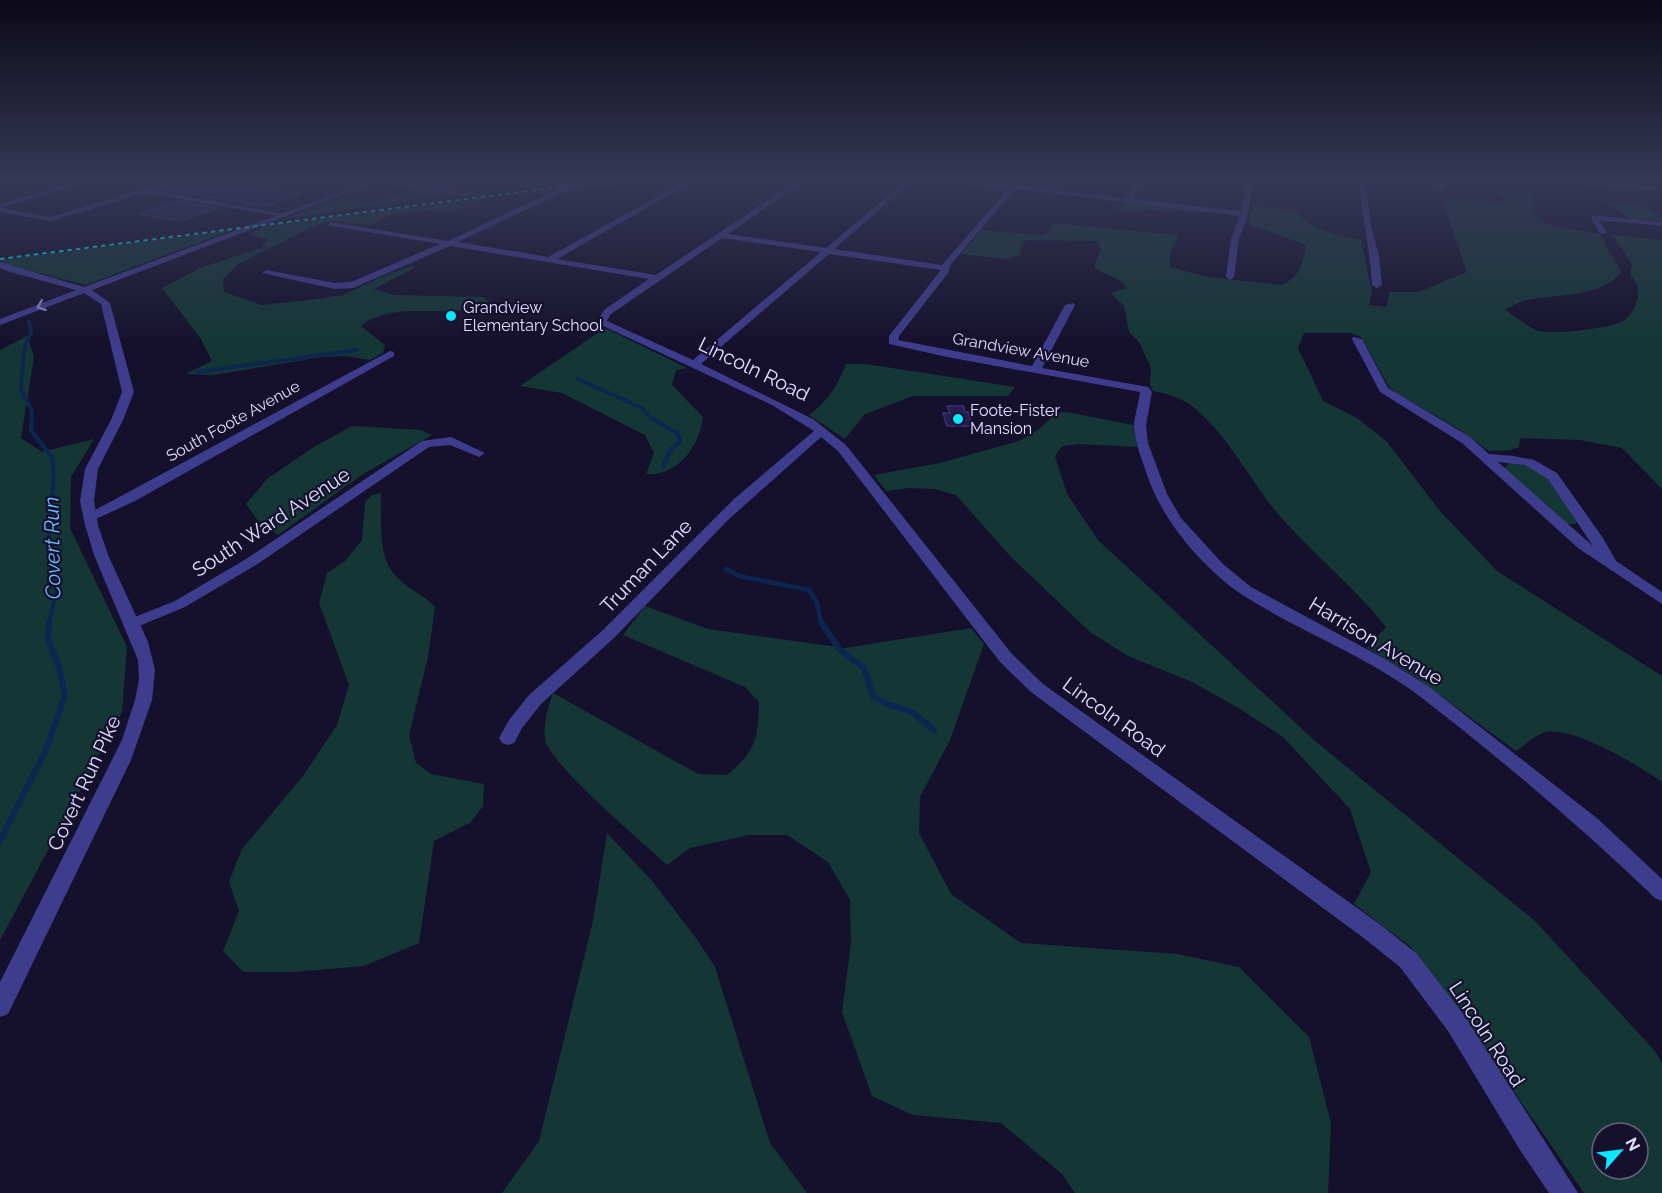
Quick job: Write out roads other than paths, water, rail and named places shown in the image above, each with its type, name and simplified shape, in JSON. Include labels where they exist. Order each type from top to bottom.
[{"type":"street","points":[[0,322],[236,234]]},
{"type":"street","points":[[396,234],[658,278],[720,235],[944,268],[973,234]]},
{"type":"street","points":[[266,273],[345,286],[373,277],[469,234]]},
{"type":"street","points":[[549,260],[596,234]]},
{"type":"street","points":[[694,365],[850,234]]},
{"type":"street","points":[[1230,277],[1237,234]]},
{"type":"street","points":[[1370,234],[1377,285]]},
{"type":"street","name":"Covert Run Pike","points":[[0,265],[83,291],[102,299],[105,303],[128,392],[124,406],[98,450],[91,468],[87,502],[113,586],[141,641],[147,676],[138,716],[122,760],[0,1006]]},
{"type":"street","name":"Grandview Avenue","points":[[944,268],[944,273],[894,336],[893,342],[1144,389]]},
{"type":"street","name":"Lincoln Road","points":[[658,278],[607,312],[602,322],[809,421],[842,448],[1006,658],[1037,688],[1408,960],[1456,1023],[1529,1141],[1565,1193]]},
{"type":"street","points":[[1036,369],[1070,305]]},
{"type":"street","points":[[1357,339],[1384,390],[1466,440],[1583,545],[1662,599]]},
{"type":"street","name":"South Foote Avenue","points":[[91,516],[130,498],[390,354]]},
{"type":"street","name":"Harrison Avenue","points":[[1144,389],[1146,392],[1140,425],[1142,443],[1160,494],[1175,520],[1218,567],[1246,590],[1379,663],[1422,690],[1591,825],[1662,892]]},
{"type":"street","name":"Truman Lane","points":[[508,738],[516,720],[544,692],[596,646],[692,548],[768,475],[821,431]]},
{"type":"street","name":"South Ward Avenue","points":[[132,624],[180,604],[251,562],[426,444],[451,441],[479,453]]},
{"type":"street","points":[[1485,458],[1524,460],[1547,470],[1593,532],[1612,567]]},
{"type":"waterway","name":"Covert Run","points":[[29,322],[31,332],[24,350],[21,390],[32,411],[31,431],[33,434]]},
{"type":"waterway","points":[[198,372],[357,350]]},
{"type":"waterway","points":[[578,379],[642,408],[651,418],[678,434]]},
{"type":"waterway","name":"Covert Run","points":[[32,432],[52,457],[54,476],[48,546],[56,593],[49,623]]},
{"type":"waterway","points":[[663,466],[671,449],[680,442],[678,434]]},
{"type":"waterway","points":[[726,569],[739,576],[809,590],[817,603],[821,623]]},
{"type":"waterway","name":"Covert Run","points":[[0,841],[46,750],[65,695],[59,667],[48,640],[49,622]]},
{"type":"waterway","points":[[821,622],[840,650],[864,668],[873,696],[887,704],[912,712],[934,730]]},
{"type":"railway","points":[[0,259],[197,234]]},
{"type":"place","name":"Grandview Elementary School","points":[[451,316]]},
{"type":"place","name":"Foote-Fister Mansion","points":[[958,419]]}]
